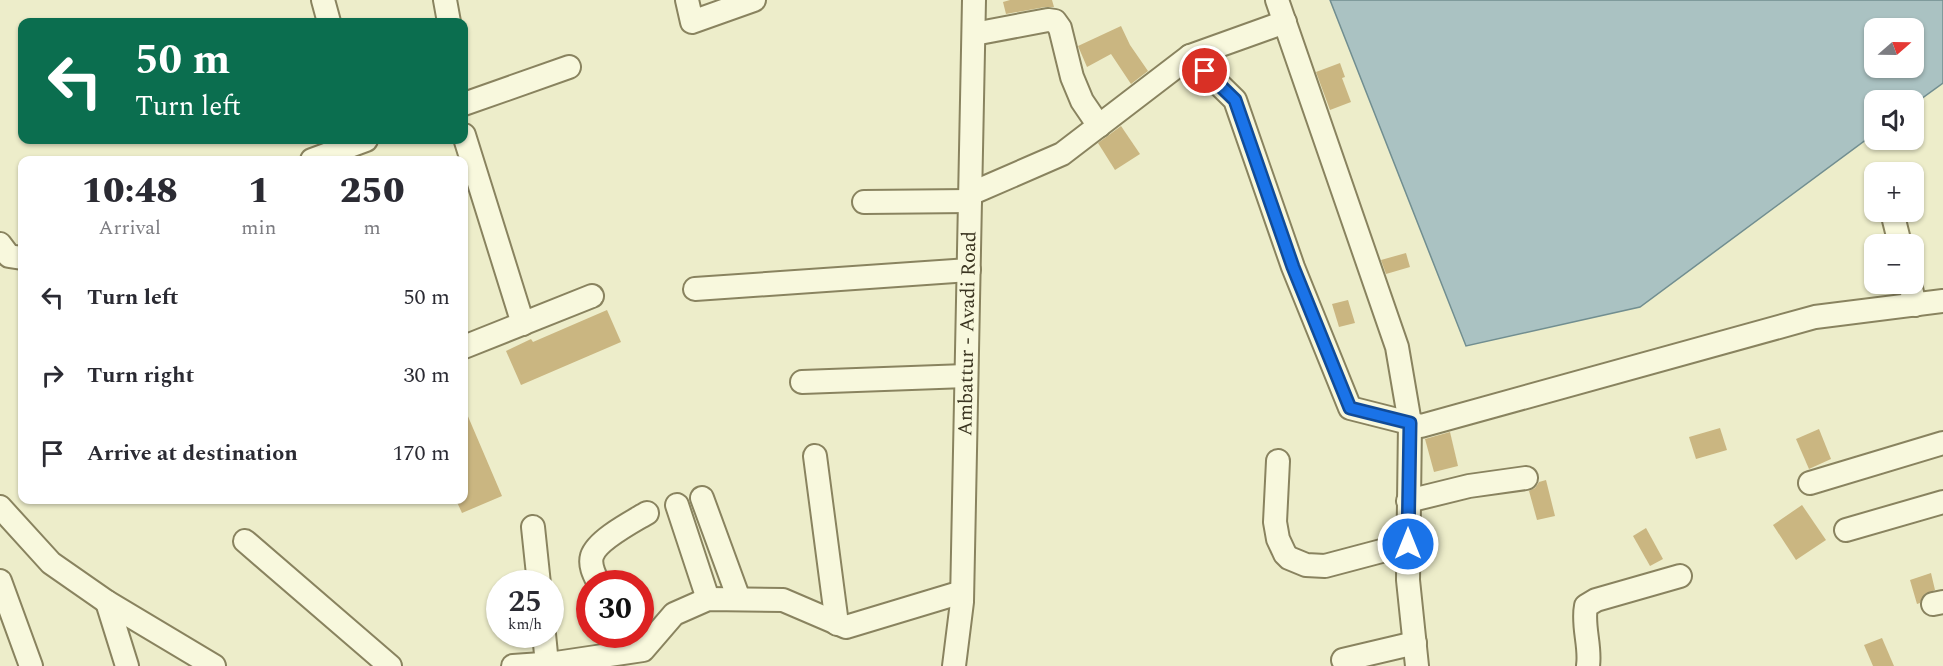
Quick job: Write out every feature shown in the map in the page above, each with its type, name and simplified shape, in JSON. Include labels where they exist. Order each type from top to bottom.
[{"type":"street","points":[[322,0],[329,18]]},
{"type":"street","points":[[445,0],[448,18]]},
{"type":"street","points":[[687,0],[692,22],[754,0]]},
{"type":"street","name":"Ambattur - Avadi Road","points":[[954,666],[962,592],[974,0]]},
{"type":"street","points":[[1277,0],[1396,347],[1410,423],[1408,580],[1417,666]]},
{"type":"street","points":[[974,34],[1048,20],[1054,21],[1060,28],[1072,77],[1082,101],[1099,126]]},
{"type":"street","points":[[864,201],[970,197],[1062,154],[1190,56],[1285,22]]},
{"type":"street","points":[[1190,56],[1235,100],[1293,267],[1350,408],[1421,426],[1815,317],[1913,294],[1943,301]]},
{"type":"street","points":[[468,103],[568,67]]},
{"type":"street","points":[[323,156],[355,144]]},
{"type":"street","points":[[467,144],[523,324]]},
{"type":"street","points":[[0,244],[9,256],[18,257]]},
{"type":"street","points":[[695,289],[969,270]]},
{"type":"street","points":[[468,345],[592,296]]},
{"type":"street","points":[[802,382],[966,376]]},
{"type":"street","points":[[1810,483],[1943,443]]},
{"type":"street","points":[[815,456],[837,624]]},
{"type":"street","points":[[1278,461],[1275,522],[1278,539],[1289,558],[1306,565],[1325,566],[1408,544]]},
{"type":"street","points":[[1408,501],[1469,486],[1526,477]]},
{"type":"street","points":[[702,498],[739,599]]},
{"type":"street","points":[[1846,530],[1943,502]]},
{"type":"street","points":[[677,506],[708,599]]},
{"type":"street","points":[[0,507],[51,563],[106,602],[214,666]]},
{"type":"street","points":[[593,570],[592,556],[598,545],[647,513]]},
{"type":"street","points":[[533,526],[538,570]]},
{"type":"street","points":[[245,541],[390,666]]},
{"type":"street","points":[[1588,666],[1590,654],[1584,615],[1586,606],[1596,600],[1680,576]]},
{"type":"street","points":[[0,581],[31,666]]},
{"type":"street","points":[[654,637],[674,614],[708,599],[783,600],[846,627],[962,592]]},
{"type":"street","points":[[106,602],[127,666]]},
{"type":"street","points":[[1343,660],[1415,643]]},
{"type":"street","points":[[545,648],[547,664]]},
{"type":"street","points":[[513,666],[547,664],[610,648]]},
{"type":"water","points":[[1330,0],[1943,0],[1943,83],[1924,97],[1924,90],[1864,90],[1864,141],[1640,307],[1466,346]]},
{"type":"building","points":[[1052,0],[1054,7],[1006,14],[1003,2]]},
{"type":"building","points":[[1121,26],[1130,45],[1148,71],[1131,84],[1111,54],[1087,67],[1078,46]]},
{"type":"building","points":[[1340,63],[1345,77],[1342,78],[1351,102],[1330,110],[1316,72]]},
{"type":"building","points":[[1121,126],[1140,154],[1115,170],[1098,143]]},
{"type":"building","points":[[1406,253],[1410,267],[1386,274],[1381,260]]},
{"type":"building","points":[[1348,300],[1355,323],[1339,327],[1332,304]]},
{"type":"building","points":[[607,310],[621,342],[521,385],[506,351],[531,339],[533,342]]},
{"type":"building","points":[[468,416],[502,496],[462,513],[458,504],[468,504]]},
{"type":"building","points":[[1720,428],[1727,450],[1696,459],[1689,437]]},
{"type":"building","points":[[1819,429],[1831,459],[1809,469],[1796,439]]},
{"type":"building","points":[[1450,432],[1458,466],[1434,472],[1425,439]]},
{"type":"building","points":[[1546,480],[1555,516],[1537,520],[1529,491],[1539,482]]},
{"type":"building","points":[[1802,505],[1826,540],[1796,560],[1773,525]]},
{"type":"building","points":[[1646,528],[1663,559],[1650,566],[1633,536]]},
{"type":"building","points":[[1931,573],[1935,590],[1925,594],[1917,604],[1910,580]]},
{"type":"building","points":[[1882,638],[1894,666],[1873,666],[1864,645]]},
{"type":"route","points":[[1205,71],[1235,100],[1293,267],[1350,408],[1410,423],[1408,544]]}]
